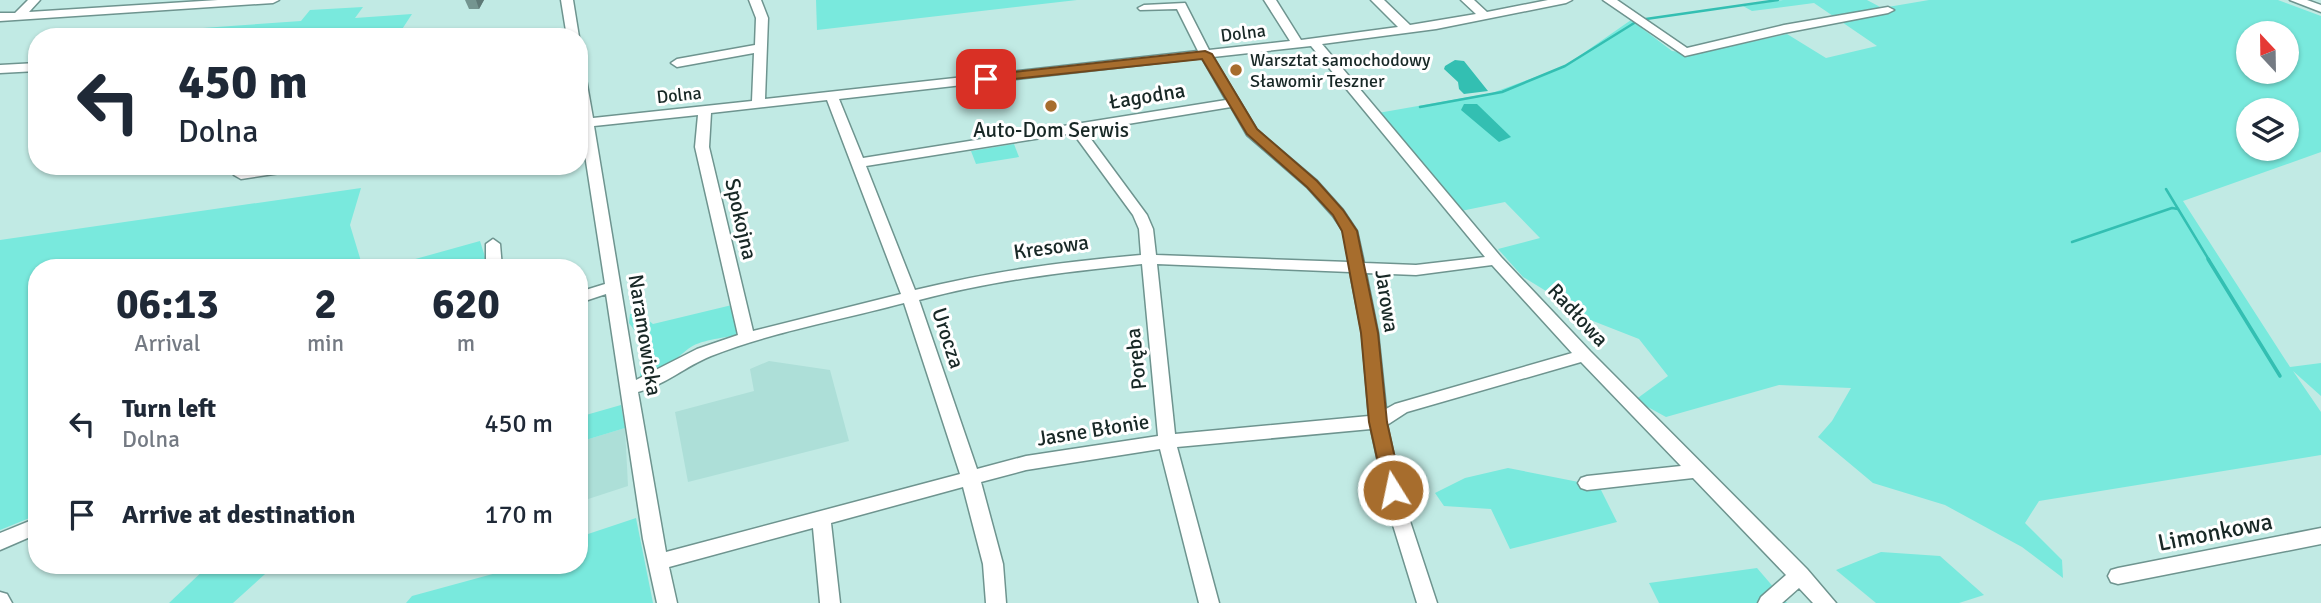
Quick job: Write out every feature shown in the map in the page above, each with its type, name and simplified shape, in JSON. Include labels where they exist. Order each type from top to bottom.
[{"type":"street","points":[[18,16],[34,0]]},
{"type":"street","points":[[100,11],[110,0]]},
{"type":"street","points":[[0,17],[273,0]]},
{"type":"street","points":[[567,0],[572,28]]},
{"type":"street","points":[[755,0],[762,18],[758,104]]},
{"type":"street","points":[[1270,0],[1298,44]]},
{"type":"street","points":[[1377,0],[1407,29]]},
{"type":"street","points":[[1467,0],[1484,15]]},
{"type":"street","name":"Dolna","points":[[588,125],[1314,42],[1407,29],[1566,0]]},
{"type":"street","points":[[1609,0],[1685,52],[1784,29],[1888,10]]},
{"type":"street","points":[[2296,0],[2321,9]]},
{"type":"street","name":"Jarowa","points":[[1144,8],[1181,5],[1205,54],[1256,136],[1304,177],[1338,213],[1350,231],[1370,333],[1378,422],[1396,509],[1427,603]]},
{"type":"street","name":"Radłowa","points":[[1314,42],[1496,260],[1584,355],[1826,603]]},
{"type":"street","points":[[677,63],[761,48]]},
{"type":"street","points":[[0,69],[28,67]]},
{"type":"street","name":"Urocza","points":[[831,95],[911,297],[971,477],[993,564],[996,603]]},
{"type":"street","name":"Łagodna","points":[[858,163],[1234,103]]},
{"type":"street","name":"Spokojna","points":[[705,110],[702,147],[747,338]]},
{"type":"street","name":"Poręba","points":[[1077,128],[1090,152],[1138,210],[1146,229],[1167,441],[1209,603]]},
{"type":"street","name":"Naramowicka","points":[[588,142],[614,286],[657,562],[667,603]]},
{"type":"street","points":[[493,244],[494,259]]},
{"type":"street","name":"Kresowa","points":[[630,388],[645,384],[703,353],[747,338],[1040,268],[1149,259],[1416,270],[1496,260]]},
{"type":"street","points":[[588,295],[614,286]]},
{"type":"street","points":[[1378,422],[1401,408],[1584,355]]},
{"type":"street","name":"Jasne Błonie","points":[[657,562],[1026,463],[1167,441],[1378,422]]},
{"type":"street","points":[[1587,483],[1697,471]]},
{"type":"street","points":[[821,518],[830,603]]},
{"type":"street","points":[[0,542],[28,530]]},
{"type":"street","name":"Limonkowa","points":[[2118,576],[2321,536]]},
{"type":"street","points":[[1768,603],[1800,575]]},
{"type":"shaded area","points":[[816,0],[1077,0],[817,30]]},
{"type":"shaded area","points":[[1783,0],[1867,0],[1882,8],[1929,0],[2278,0],[2321,16],[2321,152],[2299,160],[2299,98],[2236,98],[2236,161],[2296,161],[2183,201],[2290,367],[2321,363],[2321,396],[2293,371],[2321,412],[2321,455],[2039,501],[2025,523],[2062,560],[2063,578],[2022,547],[1945,505],[1873,483],[1818,437],[1832,421],[1851,388],[1779,385],[1666,417],[1635,400],[1668,376],[1639,339],[1570,312],[1546,291],[1523,277],[1498,249],[1540,238],[1505,202],[1461,211],[1378,113],[1492,93],[1565,66],[1631,20],[1672,51],[1695,54],[1787,34],[1826,58],[1877,46],[1814,3],[1752,11],[1743,6]]},
{"type":"shaded area","points":[[363,7],[355,18],[412,14],[403,28],[202,28],[301,21],[310,10]]},
{"type":"shaded area","points":[[1455,60],[1464,61],[1488,91],[1464,94],[1459,89],[1458,82],[1444,69]]},
{"type":"shaded area","points":[[1464,104],[1477,104],[1511,137],[1499,142],[1461,110]]},
{"type":"shaded area","points":[[1014,144],[1019,157],[976,164],[971,151]]},
{"type":"shaded area","points":[[361,188],[350,225],[360,259],[28,259],[28,519],[0,530],[0,240]]},
{"type":"shaded area","points":[[480,241],[486,259],[415,259]]},
{"type":"shaded area","points":[[732,305],[737,335],[698,343],[660,370],[640,376],[640,350],[643,347],[641,339],[629,323],[630,314],[639,313],[653,324]]},
{"type":"shaded area","points":[[769,361],[830,370],[849,441],[688,482],[675,412],[754,391],[750,369]]},
{"type":"shaded area","points":[[621,405],[625,428],[588,439],[588,414]]},
{"type":"shaded area","points":[[625,428],[628,486],[588,499],[588,439]]},
{"type":"shaded area","points":[[1508,468],[1599,486],[1617,522],[1510,549],[1491,509],[1444,506],[1435,493],[1465,478]]},
{"type":"shaded area","points":[[636,518],[653,603],[406,603],[412,596],[493,574],[588,574],[588,534]]},
{"type":"shaded area","points":[[1881,552],[1940,556],[1984,595],[1959,603],[1876,603],[1836,570]]},
{"type":"shaded area","points":[[1757,568],[1787,603],[1659,603],[1649,583]]},
{"type":"shaded area","points":[[200,574],[265,574],[233,603],[169,603]]},
{"type":"waterway","points":[[1420,107],[1502,92],[1565,66],[1639,20],[1778,0]]},
{"type":"waterway","points":[[2166,189],[2209,260]]},
{"type":"waterway","points":[[2072,242],[2172,208],[2178,209]]},
{"type":"waterway","points":[[2208,259],[2280,376]]},
{"type":"place","name":"Warsztat samochodowy Sławomir Teszner","points":[[1236,70]]},
{"type":"place","name":"Auto-Dom Serwis","points":[[1051,106]]},
{"type":"route","points":[[986,79],[1205,54],[1252,132],[1312,184],[1350,231],[1370,333],[1378,422],[1393,490]]}]
